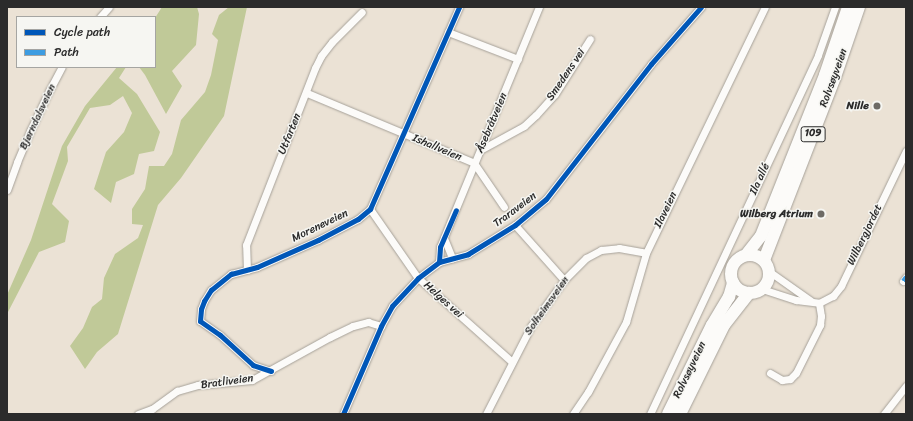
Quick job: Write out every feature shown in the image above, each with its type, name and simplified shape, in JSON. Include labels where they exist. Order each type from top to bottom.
[{"type":"main road","name":"Rolvsøyveien","points":[[746,255],[761,236],[825,76],[848,7]]},
{"type":"main road","name":"Rolvsøyveien","points":[[764,260],[835,77],[859,7]]},
{"type":"main road","points":[[733,283],[739,290],[749,293],[762,289],[768,282],[770,272],[764,260],[756,255],[746,255]]},
{"type":"main road","name":"109","points":[[733,283],[731,276],[734,262],[746,255]]},
{"type":"main road","name":"Rolvsøyveien","points":[[668,414],[712,325],[729,297],[733,283]]},
{"type":"main road","name":"Rolvsøyveien","points":[[680,414],[724,325],[749,293]]},
{"type":"street","points":[[101,16],[109,7]]},
{"type":"street","name":"Moreneveien","points":[[271,371],[253,365],[220,335],[200,321],[200,309],[211,290],[231,274],[247,270],[331,234],[358,219],[370,209],[459,7]]},
{"type":"street","name":"Åsebråtveien","points":[[439,262],[440,248],[474,163],[482,149],[539,7]]},
{"type":"street","name":"Traraveien","points":[[344,414],[381,326],[392,306],[418,278],[439,262],[468,254],[515,225],[546,199],[651,64],[701,7]]},
{"type":"street","name":"Ilaveien","points":[[573,414],[588,392],[626,322],[646,252],[765,7]]},
{"type":"street","name":"Ila allé","points":[[650,414],[818,55],[835,7]]},
{"type":"street","name":"Utfarten","points":[[247,270],[246,245],[321,56],[332,42],[362,12]]},
{"type":"street","points":[[448,32],[518,59]]},
{"type":"street","name":"Smedens vei","points":[[482,149],[524,126],[536,115],[555,94],[590,39]]},
{"type":"street","name":"Bjørndalsveien","points":[[7,190],[25,143],[61,68]]},
{"type":"street","name":"Ishallveien","points":[[307,92],[474,163],[504,207]]},
{"type":"street","name":"Wilbergjordet","points":[[819,303],[829,299],[840,286],[906,151]]},
{"type":"street","name":"Helges vei","points":[[370,209],[418,278],[512,362]]},
{"type":"street","points":[[515,225],[564,280]]},
{"type":"street","points":[[444,238],[452,258]]},
{"type":"street","name":"Solheimsveien","points":[[486,414],[531,326],[564,280],[586,258],[601,250],[619,248],[646,252]]},
{"type":"street","points":[[770,272],[811,301]]},
{"type":"street","points":[[762,289],[796,300],[819,303],[821,316],[820,325],[796,373],[790,379],[782,380],[770,374]]},
{"type":"street","name":"Bratliveien","points":[[138,414],[152,409],[177,391],[198,385],[252,380],[353,326],[368,322],[381,326]]},
{"type":"street","points":[[884,414],[906,386]]},
{"type":"green space","points":[[162,7],[197,7],[199,14],[196,45],[172,71],[182,86],[166,114],[140,68],[156,68],[156,16]]},
{"type":"green space","points":[[229,7],[247,7],[224,116],[181,178],[158,205],[118,334],[97,352],[85,369],[70,346],[83,328],[92,307],[102,299],[104,278],[115,254],[138,238],[143,225],[132,224],[132,209],[145,189],[149,166],[164,166],[172,154],[181,120],[205,92],[211,75],[218,40],[212,34],[219,15]]},
{"type":"green space","points":[[116,68],[125,68],[119,78],[137,94],[160,132],[154,151],[139,154],[134,174],[116,182],[111,203],[94,189],[106,152],[124,132],[132,113],[123,96],[110,105],[90,108],[67,147],[68,161],[52,204],[69,221],[65,242],[39,252],[7,314],[7,295],[31,240],[62,146],[85,106]]},
{"type":"marked path","points":[[903,281],[906,277]]},
{"type":"cycle path","points":[[271,371],[253,365],[220,335],[200,321],[201,309],[204,301],[211,290],[231,274],[257,267],[318,240],[358,219],[370,209],[459,7]]},
{"type":"cycle path","points":[[343,414],[381,326],[392,306],[418,278],[439,262],[468,254],[515,225],[546,199],[651,64],[701,7]]},
{"type":"cycle path","points":[[439,262],[440,247],[456,210]]},
{"type":"place","name":"Nille","points":[[877,106]]},
{"type":"place","name":"Wilberg Atrium","points":[[821,214]]}]
